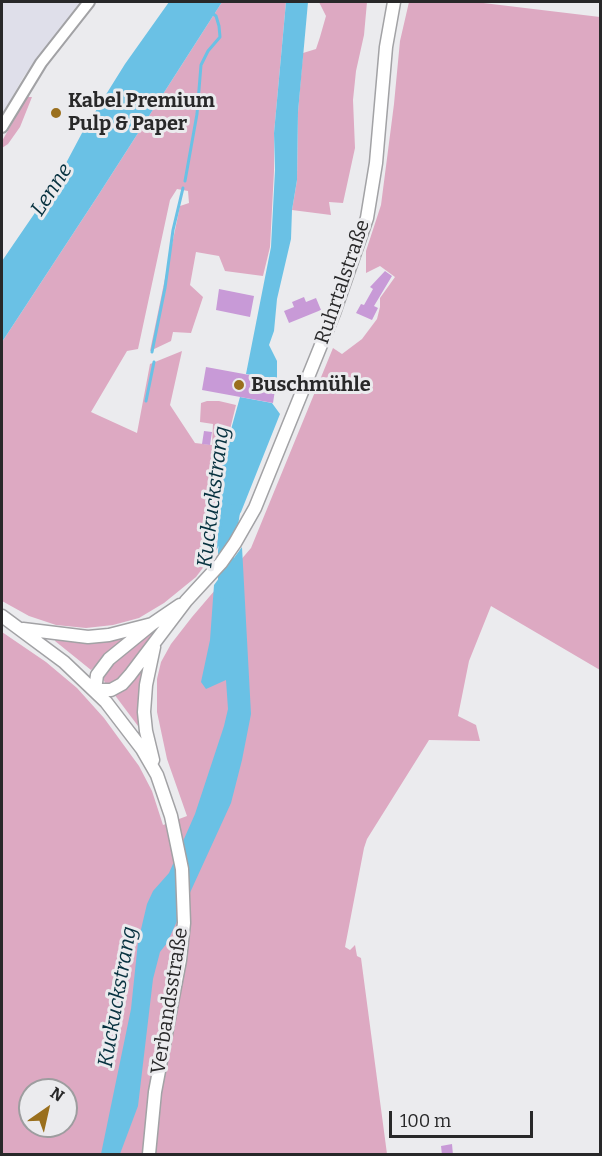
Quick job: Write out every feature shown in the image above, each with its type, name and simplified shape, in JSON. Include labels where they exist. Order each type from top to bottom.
[{"type":"main road","name":"Ruhrtalstraße","points":[[186,601],[152,624],[104,664],[97,675],[95,690],[111,690],[122,684],[186,601],[221,563],[248,523],[261,496],[334,313],[366,218],[376,163],[386,47],[393,2]]},
{"type":"main road","name":"Verbandsstraße","points":[[2,616],[64,662],[95,690],[134,738],[157,775],[177,838],[182,869],[184,923],[180,960],[155,1092],[149,1155]]},
{"type":"main road","points":[[19,628],[88,637],[109,635],[152,624]]},
{"type":"main road","points":[[156,642],[146,685],[144,712],[146,731],[157,775]]},
{"type":"street","points":[[2,127],[41,63],[89,2]]},
{"type":"shaded area","points":[[2,2],[83,2],[24,76],[2,115]]},
{"type":"shaded area","points":[[222,2],[286,2],[274,133],[270,247],[263,276],[225,271],[219,256],[196,252],[190,285],[203,297],[191,333],[173,332],[171,341],[150,351],[180,206],[189,203],[188,191],[177,189],[170,200],[138,349],[127,351],[91,412],[137,433],[150,364],[182,351],[170,405],[195,443],[212,445],[213,424],[200,422],[201,403],[219,401],[236,405],[222,462],[217,549],[196,577],[164,603],[139,618],[113,625],[86,628],[56,625],[29,616],[2,601],[2,342]]},
{"type":"shaded area","points":[[319,2],[367,2],[353,100],[355,148],[343,203],[329,202],[331,215],[292,210],[297,180],[298,112],[303,53],[316,49],[320,37],[326,16]]},
{"type":"shaded area","points":[[409,2],[475,2],[600,17],[600,670],[491,606],[469,661],[458,716],[476,725],[480,741],[429,740],[367,839],[345,947],[350,950],[355,945],[357,956],[361,958],[387,1154],[2,1154],[2,632],[46,662],[77,688],[104,718],[139,766],[152,791],[163,825],[187,816],[167,759],[157,712],[157,679],[161,662],[171,644],[192,617],[251,548],[333,348],[342,354],[362,339],[377,319],[380,298],[395,277],[380,266],[366,273],[366,251],[381,205],[400,41]]},
{"type":"shaded area","points":[[27,97],[32,97],[20,127],[8,144],[2,148],[2,141]]},
{"type":"shaded area","points":[[154,629],[156,632],[137,660],[114,684],[105,683],[102,676],[104,669]]},
{"type":"shaded area","points":[[126,635],[130,637],[91,670],[55,641],[56,638]]},
{"type":"shaded area","points":[[145,668],[141,730],[114,694]]},
{"type":"water","name":"Lenne","points":[[169,2],[222,2],[2,342],[2,261],[56,182],[82,133],[125,64]]},
{"type":"water","points":[[286,2],[308,2],[298,112],[297,180],[292,210],[291,239],[277,299],[274,331],[269,345],[277,361],[277,380],[246,374],[271,247],[275,170],[274,133]]},
{"type":"water","points":[[240,397],[272,403],[280,414],[241,512],[217,549],[222,462]]},
{"type":"water","points":[[242,547],[251,714],[242,760],[231,803],[167,943],[160,952],[153,979],[138,1106],[120,1154],[101,1154],[131,1009],[138,942],[147,904],[153,891],[169,873],[195,814],[228,709],[226,680],[206,689],[201,682],[210,640],[214,585]]},
{"type":"building","points":[[385,271],[392,276],[374,306],[378,308],[372,320],[356,313],[361,304],[364,305],[373,289],[370,287]]},
{"type":"building","points":[[219,289],[254,296],[250,317],[216,310]]},
{"type":"building","points":[[304,297],[306,302],[316,298],[321,310],[289,323],[284,311],[294,307],[292,302]]},
{"type":"building","name":"Buschmühle","points":[[206,367],[282,381],[280,391],[275,390],[273,403],[202,390]]},
{"type":"building","points":[[204,431],[212,432],[210,445],[202,444]]},
{"type":"building","points":[[452,1144],[453,1155],[442,1155],[441,1146]]},
{"type":"waterway","points":[[185,181],[197,114],[201,65],[208,51],[220,37],[216,16],[212,13]]},
{"type":"waterway","points":[[152,352],[165,288],[173,230],[183,188]]},
{"type":"waterway","points":[[146,401],[154,362]]},
{"type":"waterway","name":"Kuckuckstrang","points":[[226,591],[226,551],[232,512]]},
{"type":"place","name":"Kabel Premium Pulp & Paper","points":[[56,113]]},
{"type":"place","name":"Buschmühle","points":[[239,385]]}]
